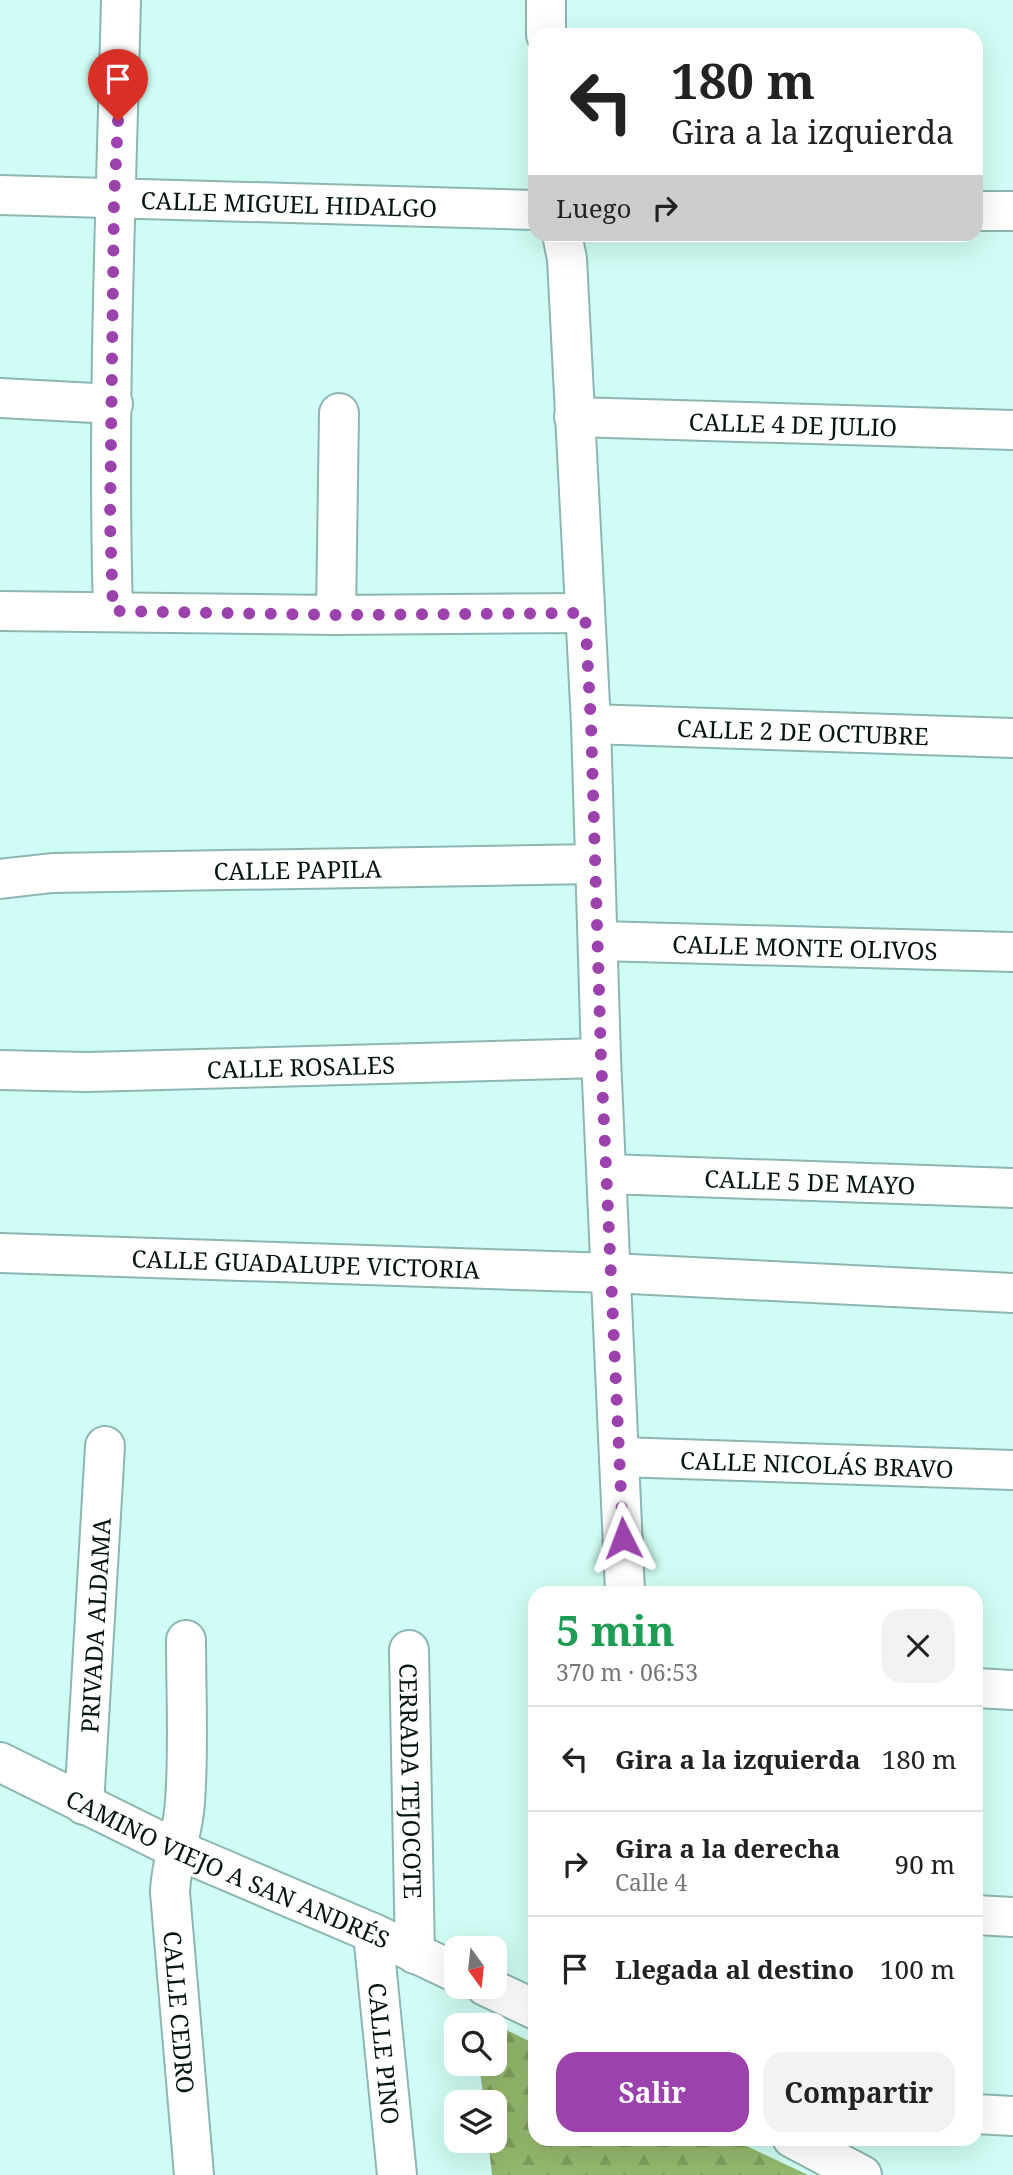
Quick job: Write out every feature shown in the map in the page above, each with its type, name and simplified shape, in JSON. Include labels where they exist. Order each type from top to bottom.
[{"type":"street","points":[[113,611],[110,522],[114,200],[121,0]]},
{"type":"street","points":[[546,0],[546,28]]},
{"type":"street","name":"CALLE MIGUEL HIDALGO","points":[[0,195],[528,210]]},
{"type":"street","points":[[983,211],[1013,211]]},
{"type":"street","points":[[564,242],[567,259],[591,724],[601,1058],[625,1586]]},
{"type":"street","points":[[0,398],[113,404]]},
{"type":"street","points":[[336,615],[339,413]]},
{"type":"street","name":"CALLE 4 DE JULIO","points":[[574,417],[1013,430]]},
{"type":"street","points":[[0,611],[336,615],[585,613]]},
{"type":"street","name":"CALLE 2 DE OCTUBRE","points":[[591,724],[1013,738]]},
{"type":"street","name":"CALLE PAPILA","points":[[0,879],[52,873],[594,864]]},
{"type":"street","name":"CALLE MONTE OLIVOS","points":[[599,942],[1013,952]]},
{"type":"street","name":"CALLE ROSALES","points":[[0,1070],[87,1072],[601,1058]]},
{"type":"street","name":"CALLE 5 DE MAYO","points":[[607,1174],[1013,1188]]},
{"type":"street","name":"CALLE GUADALUPE VICTORIA","points":[[0,1253],[611,1273],[1013,1293]]},
{"type":"street","name":"PRIVADA ALDAMA","points":[[84,1805],[105,1446]]},
{"type":"street","name":"CALLE NICOLÁS BRAVO","points":[[619,1457],[1013,1470]]},
{"type":"street","name":"CALLE CEDRO","points":[[186,1640],[185,1802],[178,1850],[170,1876],[170,1892],[194,2175]]},
{"type":"street","name":"CERRADA TEJOCOTE","points":[[409,1650],[415,1954]]},
{"type":"street","points":[[983,1688],[1013,1690]]},
{"type":"street","name":"CAMINO VIEJO A SAN ANDRÉS","points":[[0,1762],[178,1850],[373,1933],[444,1967]]},
{"type":"street","points":[[983,1915],[1013,1917]]},
{"type":"street","name":"CALLE PINO","points":[[373,1933],[397,2175]]},
{"type":"street","points":[[508,1997],[528,2006]]},
{"type":"street","points":[[983,2114],[1013,2116]]},
{"type":"street","points":[[807,2146],[862,2175]]},
{"type":"green space","points":[[507,2030],[528,2041],[528,2146],[747,2146],[808,2175],[492,2175],[489,2153],[507,2153],[507,2090],[482,2090],[481,2076],[507,2076]]},
{"type":"route","points":[[118,121],[114,200],[110,522],[113,611],[336,615],[585,613],[599,942],[601,1058],[623,1538]]}]
